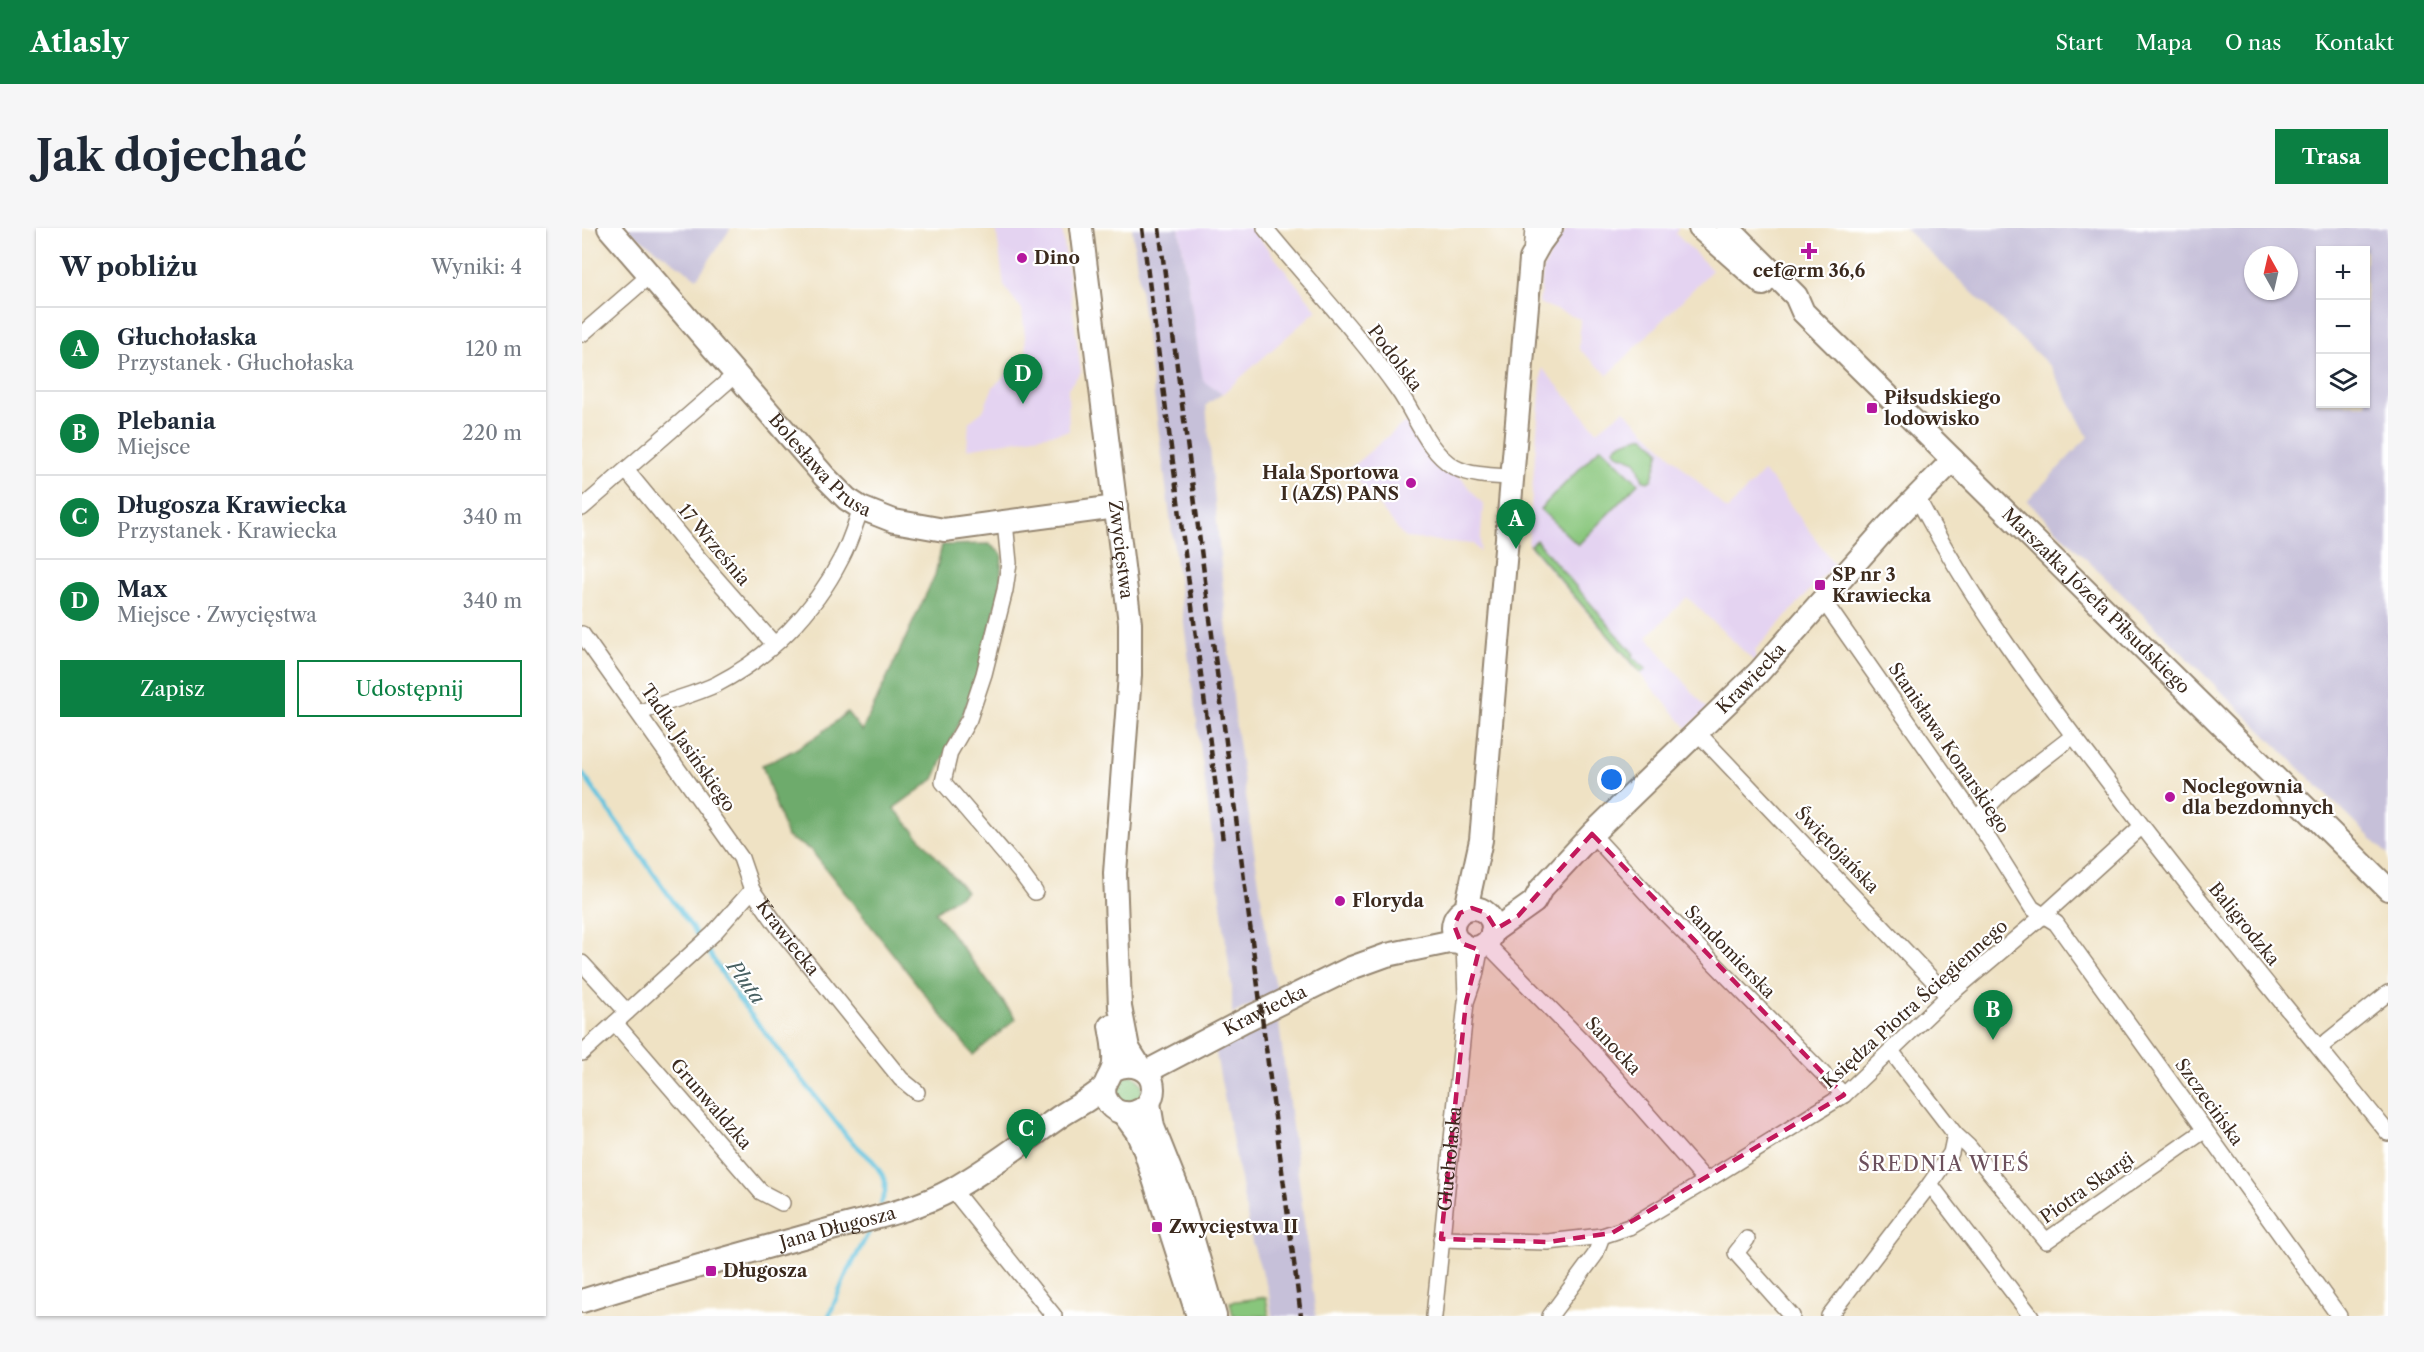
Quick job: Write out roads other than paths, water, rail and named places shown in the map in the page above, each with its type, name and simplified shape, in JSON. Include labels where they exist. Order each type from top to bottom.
[{"type":"street","name":"Bolesława Prusa","points":[[609,228],[825,477],[847,499],[861,508],[894,521],[944,530],[1116,507]]},
{"type":"street","name":"Zwycięstwa","points":[[1081,228],[1130,623],[1130,675],[1114,873],[1120,1007],[1128,1048],[1143,1070]]},
{"type":"street","name":"Podolska","points":[[1265,228],[1400,391],[1435,449],[1454,467],[1470,472],[1512,477]]},
{"type":"street","points":[[1531,259],[1533,228]]},
{"type":"street","name":"Głuchołaska","points":[[1434,1316],[1466,1002],[1463,974],[1475,930],[1531,259],[1551,228]]},
{"type":"street","name":"Marszałka Józefa Piłsudskiego","points":[[1700,228],[1786,306],[1803,312]]},
{"type":"street","name":"Marszałka Józefa Piłsudskiego","points":[[1728,228],[1796,296],[1803,312],[2388,889]]},
{"type":"street","points":[[582,334],[650,276]]},
{"type":"street","points":[[582,508],[736,374]]},
{"type":"street","name":"Krawiecka","points":[[1143,1070],[1351,968],[1387,955],[1449,942],[1534,902],[1541,889],[1592,834],[1759,672],[1888,526],[1953,460]]},
{"type":"street","name":"17 Września","points":[[627,470],[700,560],[774,644]]},
{"type":"street","name":"Baligrodzka","points":[[1917,498],[1956,569],[2073,736],[2142,826],[2388,1133]]},
{"type":"street","points":[[640,713],[660,703],[716,684],[743,669],[774,644],[811,609],[826,586],[843,557],[861,508]]},
{"type":"street","points":[[1005,522],[1009,563],[1005,590],[984,674],[969,718],[950,752],[943,782],[1035,892]]},
{"type":"street","name":"Stanisława Konarskiego","points":[[1823,600],[1976,819],[2032,908],[2044,915]]},
{"type":"street","name":"Tadka Jasińskiego","points":[[582,634],[741,858],[752,890]]},
{"type":"street","name":"Świętojańska","points":[[1698,732],[1948,996]]},
{"type":"street","points":[[1976,819],[2007,788],[2073,736]]},
{"type":"street","name":"Księdza Piotra Ściegiennego","points":[[1441,1239],[1548,1242],[1602,1236],[1629,1227],[1844,1095],[1948,996],[2044,915],[2142,826]]},
{"type":"street","name":"Sandomierska","points":[[1592,834],[1659,907],[1844,1095]]},
{"type":"street","name":"Zwycięstwa","points":[[1109,1079],[1114,1049],[1104,973],[1103,941],[1107,900],[1114,873]]},
{"type":"street","points":[[582,1053],[713,934],[752,890]]},
{"type":"street","name":"Krawiecka","points":[[752,890],[779,928],[901,1078],[917,1092]]},
{"type":"street","name":"Szczecińska","points":[[2044,915],[2056,923],[2339,1316]]},
{"type":"street","name":"Sanocka","points":[[1475,930],[1592,1051],[1706,1181]]},
{"type":"street","points":[[582,963],[627,1012]]},
{"type":"street","points":[[2319,1048],[2388,993]]},
{"type":"street","name":"Grunwaldzka","points":[[615,1023],[760,1192],[782,1203]]},
{"type":"street","name":"Piotra Skargi","points":[[1891,1051],[1955,1134],[1968,1146],[2046,1241],[2205,1130]]},
{"type":"street","points":[[1054,1316],[953,1190],[1033,1137],[1056,1118],[1096,1095],[1109,1079],[1126,1065],[1143,1070],[1153,1083],[1149,1103],[1153,1127],[1179,1192],[1215,1316]]},
{"type":"street","points":[[1109,1079],[1107,1101],[1121,1112],[1137,1132],[1198,1316]]},
{"type":"street","points":[[1033,1137],[1102,1112],[1138,1112],[1149,1103]]},
{"type":"street","points":[[1829,1316],[1951,1154],[1955,1134]]},
{"type":"street","points":[[1930,1184],[2031,1316]]},
{"type":"street","name":"Jana Długosza","points":[[582,1301],[655,1278],[892,1212],[953,1190]]},
{"type":"street","points":[[1550,1316],[1595,1255],[1602,1236]]},
{"type":"street","points":[[1747,1239],[1736,1252],[1792,1316]]},
{"type":"waterway","name":"Pluta","points":[[582,773],[705,946],[737,997],[849,1139],[873,1161],[885,1179],[885,1193],[881,1203]]},
{"type":"waterway","name":"Pluta","points":[[829,1316],[846,1275],[870,1230]]},
{"type":"railway","points":[[1142,228],[1223,841]]},
{"type":"railway","points":[[1159,228],[1301,1316]]},
{"type":"place","name":"cef@rm 36,6","points":[[1809,251]]},
{"type":"place","name":"Dino","points":[[1022,258]]},
{"type":"place","name":"Max","points":[[1023,404]]},
{"type":"place","name":"Piłsudskiego lodowisko","points":[[1872,408]]},
{"type":"place","name":"Hala Sportowa I (AZS) PANS","points":[[1411,483]]},
{"type":"place","name":"Głuchołaska","points":[[1516,549]]},
{"type":"place","name":"SP nr 3 Krawiecka","points":[[1820,585]]},
{"type":"place","name":"Noclegownia dla bezdomnych","points":[[2170,797]]},
{"type":"place","name":"Floryda","points":[[1340,901]]},
{"type":"place","name":"Plebania","points":[[1993,1040]]},
{"type":"place","name":"Długosza Krawiecka","points":[[1026,1159]]},
{"type":"place","name":"Zwycięstwa II","points":[[1157,1227]]},
{"type":"place","name":"Długosza","points":[[711,1271]]},
{"type":"district","name":"ŚREDNIA WIEŚ","points":[[1944,1164]]}]
